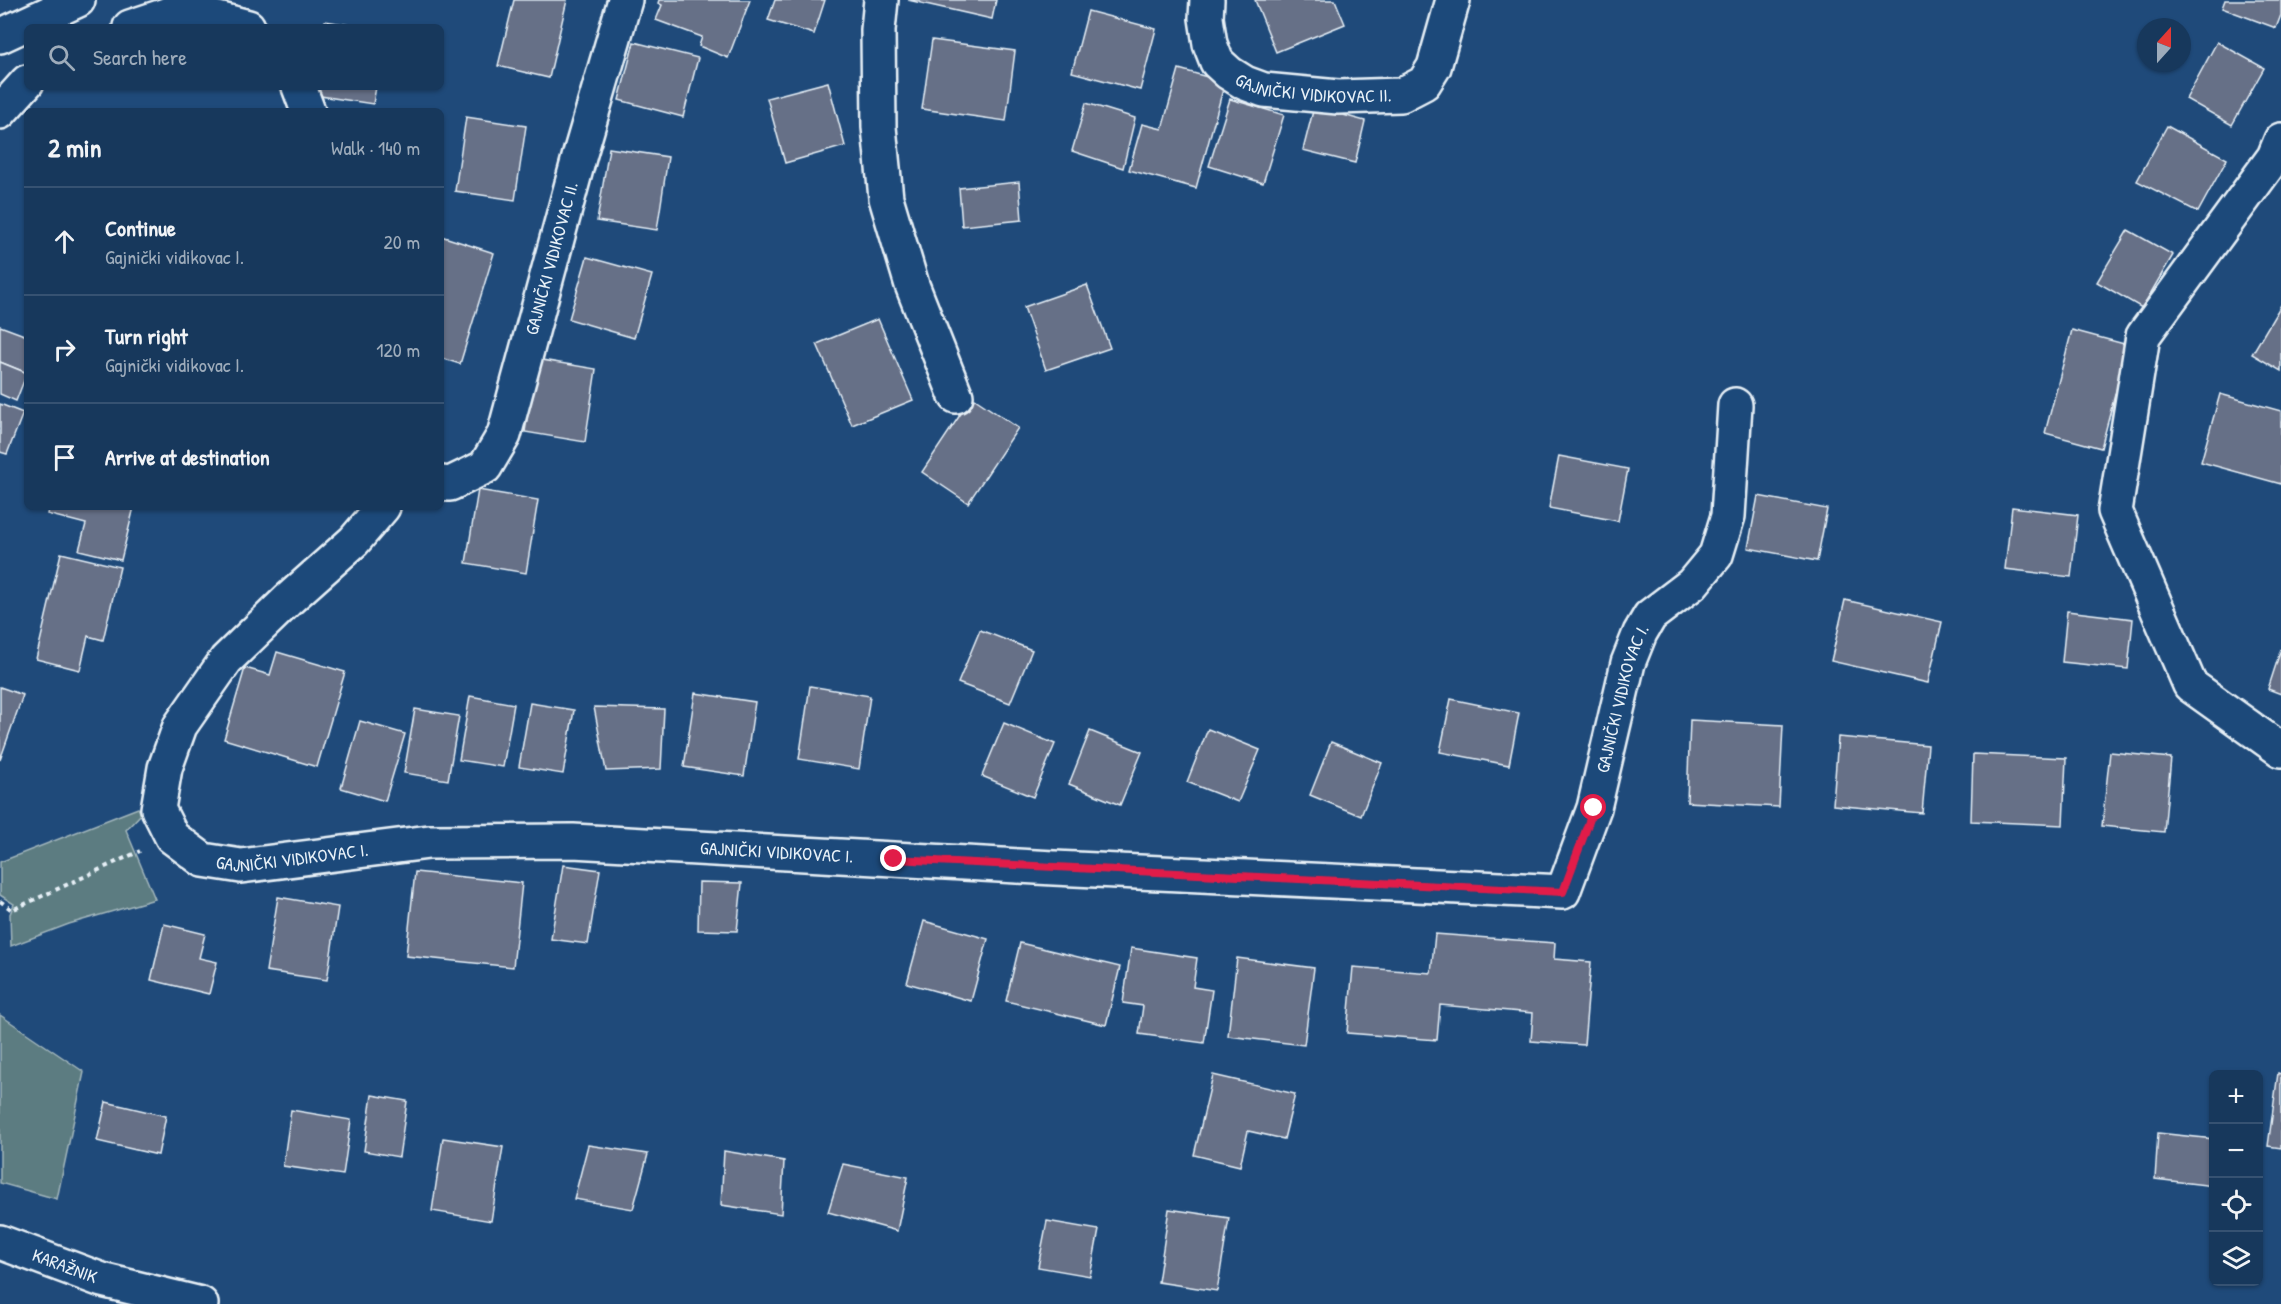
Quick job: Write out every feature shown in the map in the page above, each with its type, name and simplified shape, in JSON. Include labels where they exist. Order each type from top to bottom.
[{"type":"street","points":[[26,24],[78,0]]},
{"type":"street","name":"GAJNIČKI VIDIKOVAC II.","points":[[444,483],[450,484],[485,467],[504,435],[580,154],[625,0]]},
{"type":"street","points":[[881,0],[878,30],[879,127],[886,198],[912,285],[956,396]]},
{"type":"street","name":"GAJNIČKI VIDIKOVAC II.","points":[[1207,0],[1206,18],[1210,44],[1217,62],[1229,73],[1245,83],[1264,90],[1338,97],[1401,95],[1424,83],[1434,67],[1453,0]]},
{"type":"street","points":[[136,24],[178,7],[237,24]]},
{"type":"street","points":[[0,36],[24,25]]},
{"type":"street","points":[[0,112],[24,85]]},
{"type":"street","points":[[300,90],[307,108]]},
{"type":"street","points":[[2281,140],[2274,157],[2143,336],[2115,511],[2190,685],[2281,750]]},
{"type":"street","name":"GAJNIČKI VIDIKOVAC I.","points":[[380,510],[354,541],[226,660],[180,726],[165,768],[158,809],[172,837],[203,860],[241,866],[429,842],[573,841],[1042,868],[1563,892],[1594,808],[1628,663],[1640,633],[1650,616],[1692,584],[1716,555],[1728,516],[1735,405]]},
{"type":"street","name":"KARAŽNIK","points":[[0,1242],[102,1280],[201,1304]]},
{"type":"path","points":[[0,901],[12,910],[172,837]]},
{"type":"green space","points":[[138,808],[141,814],[126,830],[155,899],[69,924],[11,946],[10,914],[14,904],[0,895],[0,862]]},
{"type":"green space","points":[[0,1015],[84,1072],[57,1199],[0,1183]]},
{"type":"building","points":[[514,0],[567,0],[549,78],[498,66]]},
{"type":"building","points":[[659,0],[750,0],[728,58],[699,46],[702,37],[656,20],[662,5],[658,3]]},
{"type":"building","points":[[775,0],[825,0],[814,34],[768,20]]},
{"type":"building","points":[[908,0],[996,0],[992,19]]},
{"type":"building","points":[[1255,0],[1335,0],[1345,24],[1276,52]]},
{"type":"building","points":[[2225,0],[2281,0],[2281,15],[2276,28],[2222,8]]},
{"type":"building","points":[[1088,11],[1156,29],[1140,90],[1072,72]]},
{"type":"building","points":[[325,21],[344,24],[324,24]]},
{"type":"building","points":[[932,40],[1015,51],[1006,121],[922,109]]},
{"type":"building","points":[[634,42],[698,58],[683,117],[619,100]]},
{"type":"building","points":[[2217,42],[2264,68],[2232,125],[2186,99]]},
{"type":"building","points":[[1179,69],[1225,82],[1196,188],[1129,170],[1142,124],[1162,129]]},
{"type":"building","points":[[828,82],[845,146],[785,163],[767,98]]},
{"type":"building","points":[[315,90],[375,90],[373,104],[314,95]]},
{"type":"building","points":[[1230,99],[1284,115],[1263,183],[1209,166]]},
{"type":"building","points":[[1086,103],[1135,118],[1123,168],[1072,151]]},
{"type":"building","points":[[1314,107],[1365,121],[1355,163],[1303,150]]},
{"type":"building","points":[[466,117],[526,126],[515,200],[455,191]]},
{"type":"building","points":[[2167,126],[2227,159],[2198,212],[2137,181]]},
{"type":"building","points":[[609,148],[668,157],[657,230],[597,221]]},
{"type":"building","points":[[1019,182],[1022,220],[962,226],[959,188]]},
{"type":"building","points":[[2128,230],[2173,255],[2142,308],[2097,282]]},
{"type":"building","points":[[444,237],[494,253],[460,364],[444,359]]},
{"type":"building","points":[[587,257],[652,275],[634,338],[569,319]]},
{"type":"building","points":[[1087,285],[1110,348],[1046,370],[1024,307]]},
{"type":"building","points":[[2281,305],[2281,371],[2252,354]]},
{"type":"building","points":[[878,319],[913,400],[852,425],[817,344]]},
{"type":"building","points":[[0,326],[24,335],[24,372],[0,362]]},
{"type":"building","points":[[2072,330],[2128,345],[2101,448],[2045,433]]},
{"type":"building","points":[[536,359],[596,369],[585,442],[525,432]]},
{"type":"building","points":[[0,362],[24,372],[24,381],[16,401],[0,394]]},
{"type":"building","points":[[2220,394],[2281,411],[2281,484],[2201,462]]},
{"type":"building","points":[[972,397],[1018,428],[968,503],[922,472]]},
{"type":"building","points":[[0,404],[23,413],[7,454],[0,452]]},
{"type":"building","points":[[1559,456],[1628,469],[1618,521],[1549,508]]},
{"type":"building","points":[[478,490],[538,500],[526,573],[466,563]]},
{"type":"building","points":[[1758,496],[1827,509],[1817,561],[1748,548]]},
{"type":"building","points":[[2012,507],[2078,515],[2071,577],[2005,569]]},
{"type":"building","points":[[48,510],[133,510],[121,560],[79,550],[86,524],[47,514]]},
{"type":"building","points":[[61,553],[120,567],[103,640],[88,636],[80,670],[36,659]]},
{"type":"building","points":[[1845,600],[1942,622],[1928,683],[1831,661]]},
{"type":"building","points":[[2067,611],[2133,619],[2128,669],[2062,662]]},
{"type":"building","points":[[980,630],[1032,650],[1010,703],[958,683]]},
{"type":"building","points":[[2281,649],[2281,694],[2268,689]]},
{"type":"building","points":[[277,652],[345,672],[317,767],[224,739],[245,668],[270,675]]},
{"type":"building","points":[[810,686],[870,696],[859,769],[799,759]]},
{"type":"building","points":[[0,687],[23,695],[0,760]]},
{"type":"building","points":[[695,693],[755,702],[744,776],[684,767]]},
{"type":"building","points":[[470,696],[514,704],[503,767],[459,760]]},
{"type":"building","points":[[1451,699],[1519,713],[1509,765],[1440,752]]},
{"type":"building","points":[[530,703],[574,710],[563,774],[519,767]]},
{"type":"building","points":[[594,707],[664,709],[661,769],[606,771]]},
{"type":"building","points":[[415,709],[459,716],[448,780],[404,773]]},
{"type":"building","points":[[1690,720],[1783,725],[1779,807],[1687,802]]},
{"type":"building","points":[[360,721],[405,734],[385,801],[341,788]]},
{"type":"building","points":[[1004,723],[1055,744],[1033,797],[982,776]]},
{"type":"building","points":[[1208,729],[1260,750],[1238,802],[1187,782]]},
{"type":"building","points":[[1090,731],[1142,752],[1120,805],[1069,784]]},
{"type":"building","points":[[1838,737],[1928,745],[1922,813],[1833,805]]},
{"type":"building","points":[[1331,742],[1382,763],[1361,816],[1310,795]]},
{"type":"building","points":[[2110,752],[2171,758],[2164,832],[2102,826]]},
{"type":"building","points":[[1973,754],[2066,758],[2063,825],[1971,821]]},
{"type":"building","points":[[563,865],[600,870],[588,944],[551,939]]},
{"type":"building","points":[[415,872],[522,883],[513,967],[406,956]]},
{"type":"building","points":[[699,882],[742,883],[737,931],[698,930]]},
{"type":"building","points":[[278,897],[338,907],[327,980],[266,971]]},
{"type":"building","points":[[924,921],[988,939],[971,1001],[907,983]]},
{"type":"building","points":[[164,924],[205,934],[199,958],[217,962],[209,994],[151,980]]},
{"type":"building","points":[[1435,934],[1555,943],[1554,959],[1591,962],[1584,1045],[1531,1041],[1533,1013],[1440,1005],[1437,1040],[1347,1033],[1353,967],[1431,973]]},
{"type":"building","points":[[1020,943],[1120,967],[1106,1025],[1006,1001]]},
{"type":"building","points":[[1131,948],[1197,958],[1193,987],[1212,990],[1204,1043],[1139,1034],[1143,1006],[1123,1003]]},
{"type":"building","points":[[1237,958],[1314,968],[1304,1045],[1228,1036]]},
{"type":"building","points":[[2278,1073],[2281,1074],[2281,1148],[2268,1146]]},
{"type":"building","points":[[1213,1075],[1295,1094],[1284,1139],[1248,1131],[1240,1166],[1194,1155]]},
{"type":"building","points":[[372,1095],[407,1101],[399,1157],[364,1151]]},
{"type":"building","points":[[106,1102],[166,1116],[158,1155],[97,1141]]},
{"type":"building","points":[[291,1110],[351,1120],[343,1175],[283,1166]]},
{"type":"building","points":[[2158,1133],[2209,1138],[2209,1185],[2155,1179]]},
{"type":"building","points":[[443,1138],[503,1147],[491,1221],[432,1211]]},
{"type":"building","points":[[588,1145],[648,1154],[633,1209],[574,1199]]},
{"type":"building","points":[[724,1151],[784,1161],[781,1214],[721,1205]]},
{"type":"building","points":[[843,1164],[908,1177],[897,1231],[828,1212]]},
{"type":"building","points":[[1169,1209],[1229,1218],[1217,1291],[1158,1282]]},
{"type":"building","points":[[1047,1221],[1099,1230],[1090,1276],[1038,1267]]},
{"type":"route","points":[[894,859],[1563,892],[1594,808]]}]
